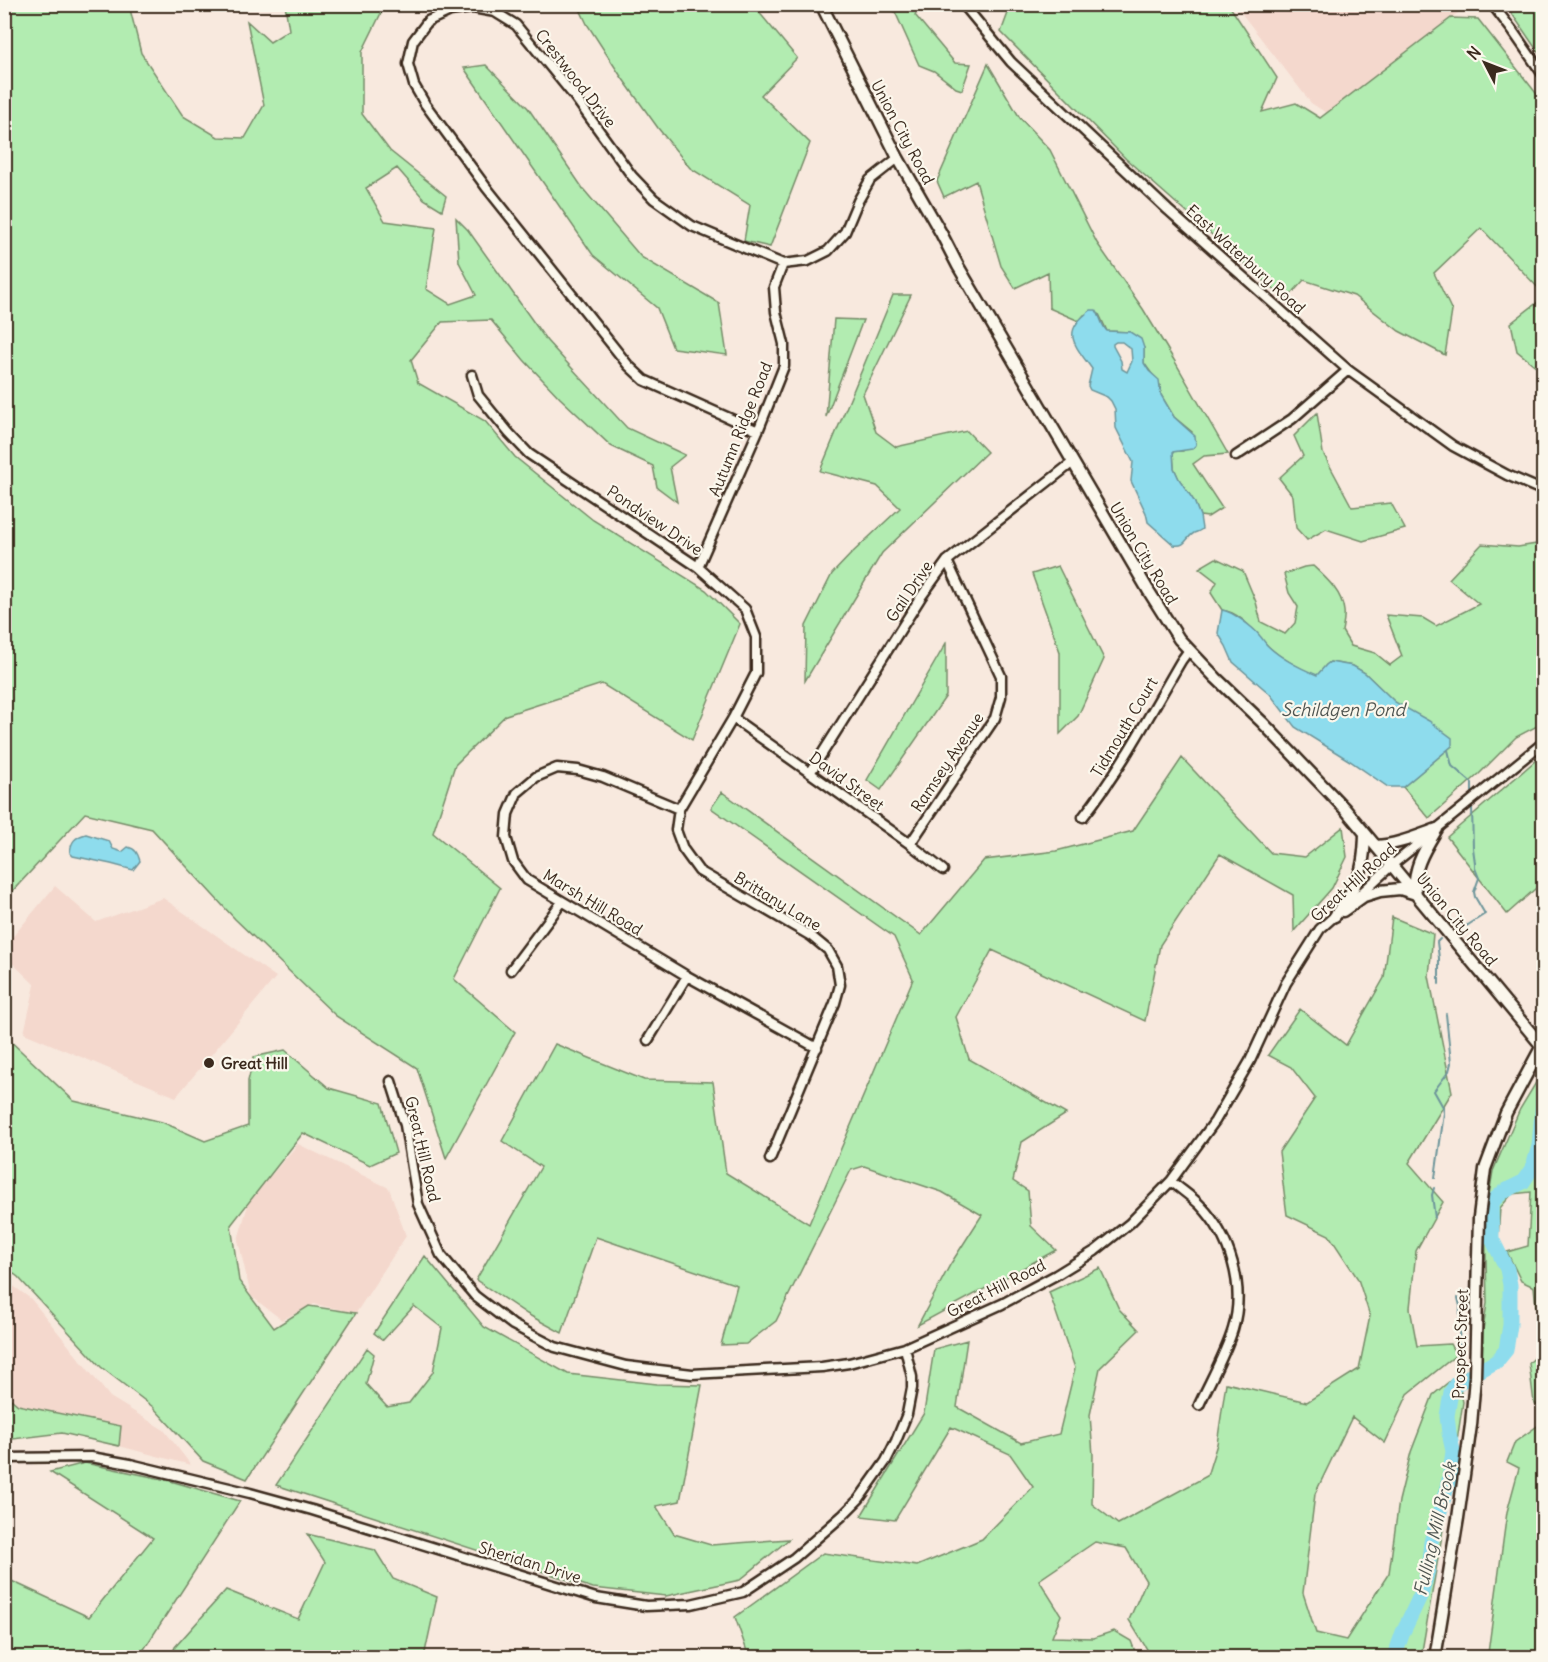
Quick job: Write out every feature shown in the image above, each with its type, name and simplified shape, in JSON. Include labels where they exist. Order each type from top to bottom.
[{"type":"main road","name":"Union City Road","points":[[821,4],[898,158],[966,281],[1179,639],[1346,809],[1542,1043]]},
{"type":"main road","points":[[1335,916],[1364,896],[1380,891],[1400,889],[1416,894],[1415,872],[1424,850],[1437,829]]},
{"type":"main road","points":[[1376,846],[1400,842],[1437,829]]},
{"type":"main road","points":[[1335,916],[1360,878],[1365,854],[1365,834]]},
{"type":"main road","name":"Prospect Street","points":[[1435,1658],[1467,1456],[1475,1371],[1479,1217],[1485,1169],[1506,1113],[1542,1043]]},
{"type":"street","name":"East Waterbury Road","points":[[963,4],[1011,62],[1168,210],[1348,370],[1453,446],[1507,475],[1544,491]]},
{"type":"street","points":[[1492,4],[1544,76]]},
{"type":"street","name":"Crestwood Drive","points":[[758,430],[644,380],[628,365],[486,187],[425,104],[414,85],[408,64],[413,41],[428,21],[450,11],[473,8],[495,12],[516,25],[574,96],[632,176],[654,200],[692,226],[783,264]]},
{"type":"street","points":[[783,264],[808,261],[828,251],[845,232],[870,180],[898,158]]},
{"type":"street","name":"Autumn Ridge Road","points":[[698,567],[784,366],[784,344],[776,312],[774,287],[783,264]]},
{"type":"street","points":[[1236,456],[1292,419],[1348,370]]},
{"type":"street","name":"Pondview Drive","points":[[472,375],[478,394],[509,433],[530,454],[698,567],[745,609],[756,637],[756,673],[733,718]]},
{"type":"street","name":"Gail Drive","points":[[810,773],[921,597],[948,561],[1073,462]]},
{"type":"street","name":"Ramsey Avenue","points":[[910,844],[995,718],[1001,697],[1001,676],[948,561]]},
{"type":"street","name":"Tidmouth Court","points":[[1083,817],[1105,788],[1181,661],[1190,650]]},
{"type":"street","points":[[679,809],[733,718]]},
{"type":"street","name":"David Street","points":[[733,718],[910,844],[942,870]]},
{"type":"street","name":"Great Hill Road","points":[[391,1081],[405,1125],[418,1203],[441,1255],[475,1296],[513,1325],[545,1342],[555,1347],[626,1366],[692,1374],[849,1364],[905,1348],[1002,1304],[1078,1262],[1130,1223],[1171,1181],[1215,1121],[1250,1061],[1286,983],[1320,929],[1392,865],[1544,742]]},
{"type":"street","name":"Marsh Hill Road","points":[[679,809],[603,777],[578,770],[557,768],[536,777],[518,793],[508,814],[506,837],[513,861],[527,880],[687,976],[816,1048]]},
{"type":"street","name":"Brittany Lane","points":[[679,809],[676,830],[683,849],[699,871],[811,936],[828,950],[837,966],[840,985],[835,1003],[770,1160]]},
{"type":"street","points":[[511,970],[562,902]]},
{"type":"street","points":[[648,1040],[687,976]]},
{"type":"street","points":[[1171,1181],[1200,1205],[1223,1236],[1234,1268],[1238,1299],[1233,1328],[1199,1405]]},
{"type":"street","name":"Sheridan Drive","points":[[4,1458],[91,1456],[130,1464],[312,1510],[596,1598],[646,1606],[691,1604],[743,1592],[794,1558],[859,1499],[886,1461],[907,1414],[912,1388],[905,1348]]},
{"type":"shaded area","points":[[1235,5],[1468,5],[1328,114],[1311,103]]},
{"type":"shaded area","points":[[55,886],[96,922],[163,898],[276,977],[176,1097],[24,1033],[35,985],[5,956],[5,946]]},
{"type":"shaded area","points":[[298,1144],[389,1188],[406,1236],[356,1313],[314,1304],[282,1320],[251,1296],[238,1240],[249,1201]]},
{"type":"shaded area","points":[[4,1279],[31,1299],[110,1397],[164,1430],[191,1465],[119,1446],[121,1426],[18,1405],[5,1394]]},
{"type":"green space","points":[[5,4],[129,5],[141,53],[183,116],[218,137],[245,138],[264,105],[247,21],[270,42],[289,30],[285,5],[385,5],[362,52],[362,114],[390,151],[446,196],[442,210],[424,199],[397,168],[366,188],[385,221],[436,228],[426,289],[450,304],[476,295],[459,262],[456,218],[468,230],[547,341],[627,428],[685,455],[670,467],[677,502],[657,487],[653,466],[611,446],[560,398],[491,320],[442,322],[411,360],[418,383],[485,421],[515,457],[593,520],[706,590],[740,624],[692,740],[602,684],[506,715],[455,765],[433,833],[500,888],[454,979],[515,1032],[446,1158],[417,1068],[336,1016],[235,919],[152,829],[85,813],[5,899]]},
{"type":"green space","points":[[578,5],[753,5],[797,58],[761,95],[810,143],[770,247],[744,241],[750,205],[690,168],[620,75],[587,24]]},
{"type":"green space","points":[[892,5],[922,5],[915,15],[955,63],[971,64],[962,90],[934,71],[919,65]]},
{"type":"green space","points":[[1011,5],[1229,5],[1277,78],[1262,112],[1296,103],[1320,118],[1451,18],[1478,19],[1543,102],[1543,293],[1481,228],[1434,273],[1452,311],[1445,355],[1399,331],[1354,296],[1304,280],[1286,300],[1126,159],[1001,32]]},
{"type":"green space","points":[[1506,5],[1543,5],[1543,59]]},
{"type":"green space","points":[[988,64],[1020,118],[1050,150],[1097,243],[1143,309],[1228,454],[1204,456],[1193,464],[1222,508],[1208,517],[1200,516],[1194,501],[1174,468],[1173,451],[1183,451],[1192,432],[1174,417],[1161,395],[1160,385],[1144,363],[1144,348],[1130,332],[1107,331],[1099,314],[1084,315],[1079,321],[1049,308],[1048,272],[1015,288],[1001,266],[976,181],[944,197],[937,181]]},
{"type":"green space","points":[[486,65],[528,108],[584,190],[641,257],[719,303],[727,355],[673,348],[657,308],[593,255],[464,68]]},
{"type":"green space","points":[[893,295],[911,295],[863,394],[876,432],[896,447],[967,431],[987,452],[882,553],[805,681],[806,626],[832,574],[900,508],[877,486],[820,471]]},
{"type":"green space","points":[[1543,298],[1543,372],[1517,351],[1511,323]]},
{"type":"green space","points":[[834,319],[863,320],[826,417]]},
{"type":"green space","points":[[1317,413],[1323,453],[1352,507],[1391,503],[1405,529],[1363,541],[1326,529],[1307,540],[1296,528],[1293,496],[1279,478],[1303,456],[1294,436]]},
{"type":"green space","points":[[1543,543],[1543,723],[1516,737],[1479,774],[1429,818],[1403,787],[1452,746],[1395,702],[1365,673],[1353,666],[1330,662],[1317,676],[1280,656],[1236,615],[1222,610],[1211,593],[1217,582],[1199,568],[1216,558],[1243,571],[1256,602],[1261,622],[1285,634],[1295,623],[1298,607],[1289,593],[1284,574],[1313,566],[1333,586],[1343,604],[1342,631],[1351,646],[1375,653],[1390,665],[1402,656],[1386,615],[1423,618],[1436,626],[1479,604],[1449,579],[1482,544],[1518,547]]},
{"type":"green space","points":[[1058,566],[1104,659],[1078,716],[1060,734],[1060,652],[1032,574]]},
{"type":"green space","points":[[946,643],[946,696],[881,790],[867,780]]},
{"type":"green space","points":[[1543,754],[1543,882],[1507,914],[1447,837]]},
{"type":"green space","points":[[1182,758],[1271,853],[1305,857],[1343,827],[1347,857],[1332,888],[1294,931],[1293,895],[1220,854],[1160,945],[1145,1021],[992,950],[956,1017],[969,1059],[1066,1114],[1022,1142],[1013,1181],[1028,1191],[1031,1226],[1056,1250],[918,1325],[950,1265],[982,1215],[942,1192],[864,1166],[851,1170],[776,1321],[746,1344],[721,1345],[737,1285],[596,1237],[562,1333],[527,1314],[476,1280],[541,1167],[502,1141],[555,1044],[644,1080],[713,1082],[726,1173],[809,1224],[913,979],[894,937],[711,808],[722,792],[921,935],[984,860],[1056,851],[1133,831]]},
{"type":"green space","points":[[1392,917],[1433,934],[1429,976],[1452,1092],[1409,1163],[1443,1202],[1416,1251],[1410,1308],[1417,1346],[1450,1344],[1456,1355],[1408,1394],[1385,1443],[1352,1417],[1315,1494],[1303,1593],[1316,1633],[1346,1640],[1389,1573],[1399,1501],[1411,1452],[1433,1395],[1457,1375],[1463,1402],[1421,1657],[1149,1657],[1150,1654],[1129,1620],[1146,1581],[1126,1548],[1095,1542],[1039,1580],[1061,1615],[1052,1637],[1093,1638],[1114,1631],[1131,1641],[1137,1657],[981,1657],[972,1649],[947,1650],[945,1658],[749,1657],[735,1617],[823,1553],[917,1566],[982,1539],[1033,1487],[1010,1454],[951,1427],[895,1520],[861,1516],[924,1413],[934,1349],[967,1340],[957,1407],[1021,1443],[1059,1434],[1075,1368],[1049,1292],[1100,1268],[1119,1309],[1139,1330],[1100,1368],[1090,1415],[1093,1455],[1092,1504],[1118,1524],[1207,1476],[1217,1444],[1226,1383],[1307,1402],[1359,1369],[1370,1316],[1358,1279],[1329,1235],[1287,1215],[1279,1152],[1315,1098],[1291,1067],[1268,1055],[1300,1009],[1346,1045],[1384,978]]},
{"type":"green space","points":[[4,1035],[74,1101],[162,1122],[205,1141],[248,1126],[248,1081],[254,1057],[285,1050],[329,1088],[382,1103],[396,1153],[370,1165],[303,1133],[231,1225],[239,1281],[274,1328],[309,1306],[356,1313],[247,1479],[203,1461],[153,1407],[101,1367],[18,1277],[5,1267]]},
{"type":"green space","points":[[1543,1071],[1543,1306],[1536,1307],[1534,1287],[1521,1281],[1507,1252],[1528,1246],[1531,1192],[1512,1194],[1500,1208],[1498,1239],[1515,1306],[1508,1356],[1482,1374],[1483,1330],[1487,1303],[1485,1218],[1493,1171],[1520,1109]]},
{"type":"green space","points":[[425,1256],[484,1327],[568,1374],[657,1384],[702,1385],[680,1501],[656,1506],[674,1534],[711,1545],[789,1539],[740,1580],[666,1596],[593,1588],[276,1485],[367,1348],[374,1354],[366,1384],[387,1407],[409,1403],[433,1372],[442,1328],[414,1306],[383,1340],[374,1333]]},
{"type":"green space","points":[[1543,1350],[1543,1408],[1534,1403],[1529,1363]]},
{"type":"green space","points":[[5,1394],[18,1405],[121,1426],[119,1446],[62,1433],[5,1440]]},
{"type":"green space","points":[[1543,1422],[1543,1657],[1528,1657],[1527,1654],[1519,1657],[1491,1657],[1488,1653],[1507,1512],[1519,1468],[1507,1462],[1515,1442]]},
{"type":"green space","points":[[85,1463],[167,1480],[240,1501],[139,1657],[5,1657],[5,1578],[89,1617],[153,1538],[50,1472]]},
{"type":"green space","points":[[307,1534],[375,1550],[393,1579],[437,1597],[424,1657],[171,1657],[175,1647],[226,1590],[298,1619],[325,1562]]},
{"type":"water","points":[[1091,310],[1096,310],[1107,331],[1130,332],[1141,339],[1144,348],[1144,363],[1159,380],[1161,395],[1174,417],[1195,436],[1196,445],[1192,449],[1173,452],[1174,468],[1194,501],[1202,529],[1191,535],[1181,545],[1174,545],[1148,522],[1131,481],[1133,462],[1116,428],[1115,409],[1107,397],[1090,390],[1088,386],[1092,369],[1073,338],[1073,332],[1081,318]],"holes":[[[1116,342],[1122,342],[1131,349],[1132,361],[1127,372],[1122,369],[1121,361],[1113,346]]]},
{"type":"water","name":"Schildgen Pond","points":[[1222,610],[1231,613],[1248,625],[1280,656],[1317,675],[1330,662],[1353,666],[1365,673],[1395,702],[1429,721],[1452,738],[1452,746],[1403,787],[1388,787],[1295,727],[1270,694],[1233,662],[1218,633]]},
{"type":"water","points":[[86,834],[109,841],[113,849],[122,852],[128,847],[131,848],[136,852],[140,861],[133,870],[73,856],[70,853],[71,845],[76,838]]},
{"type":"waterway","points":[[1448,750],[1452,766],[1472,783],[1472,792]]},
{"type":"waterway","points":[[1455,930],[1485,914],[1474,892],[1479,878],[1475,868],[1472,808]]},
{"type":"waterway","points":[[1439,984],[1437,942],[1440,939]]},
{"type":"waterway","points":[[1435,1178],[1444,1113],[1434,1091],[1449,1071],[1451,1063],[1446,1014]]},
{"type":"waterway","name":"Fulling Mill Brook","points":[[1394,1658],[1403,1632],[1422,1592],[1428,1570],[1431,1542],[1449,1480],[1453,1451],[1447,1416],[1451,1392],[1456,1384],[1497,1361],[1506,1350],[1510,1325],[1510,1285],[1507,1269],[1492,1239],[1491,1207],[1494,1200],[1503,1192],[1523,1182],[1533,1167],[1539,1146],[1544,1089]]},
{"type":"waterway","points":[[1434,1188],[1432,1195],[1435,1218]]},
{"type":"waterway","points":[[1458,1298],[1460,1306],[1459,1343],[1465,1377]]},
{"type":"place","name":"Great Hill","points":[[209,1063]]}]
